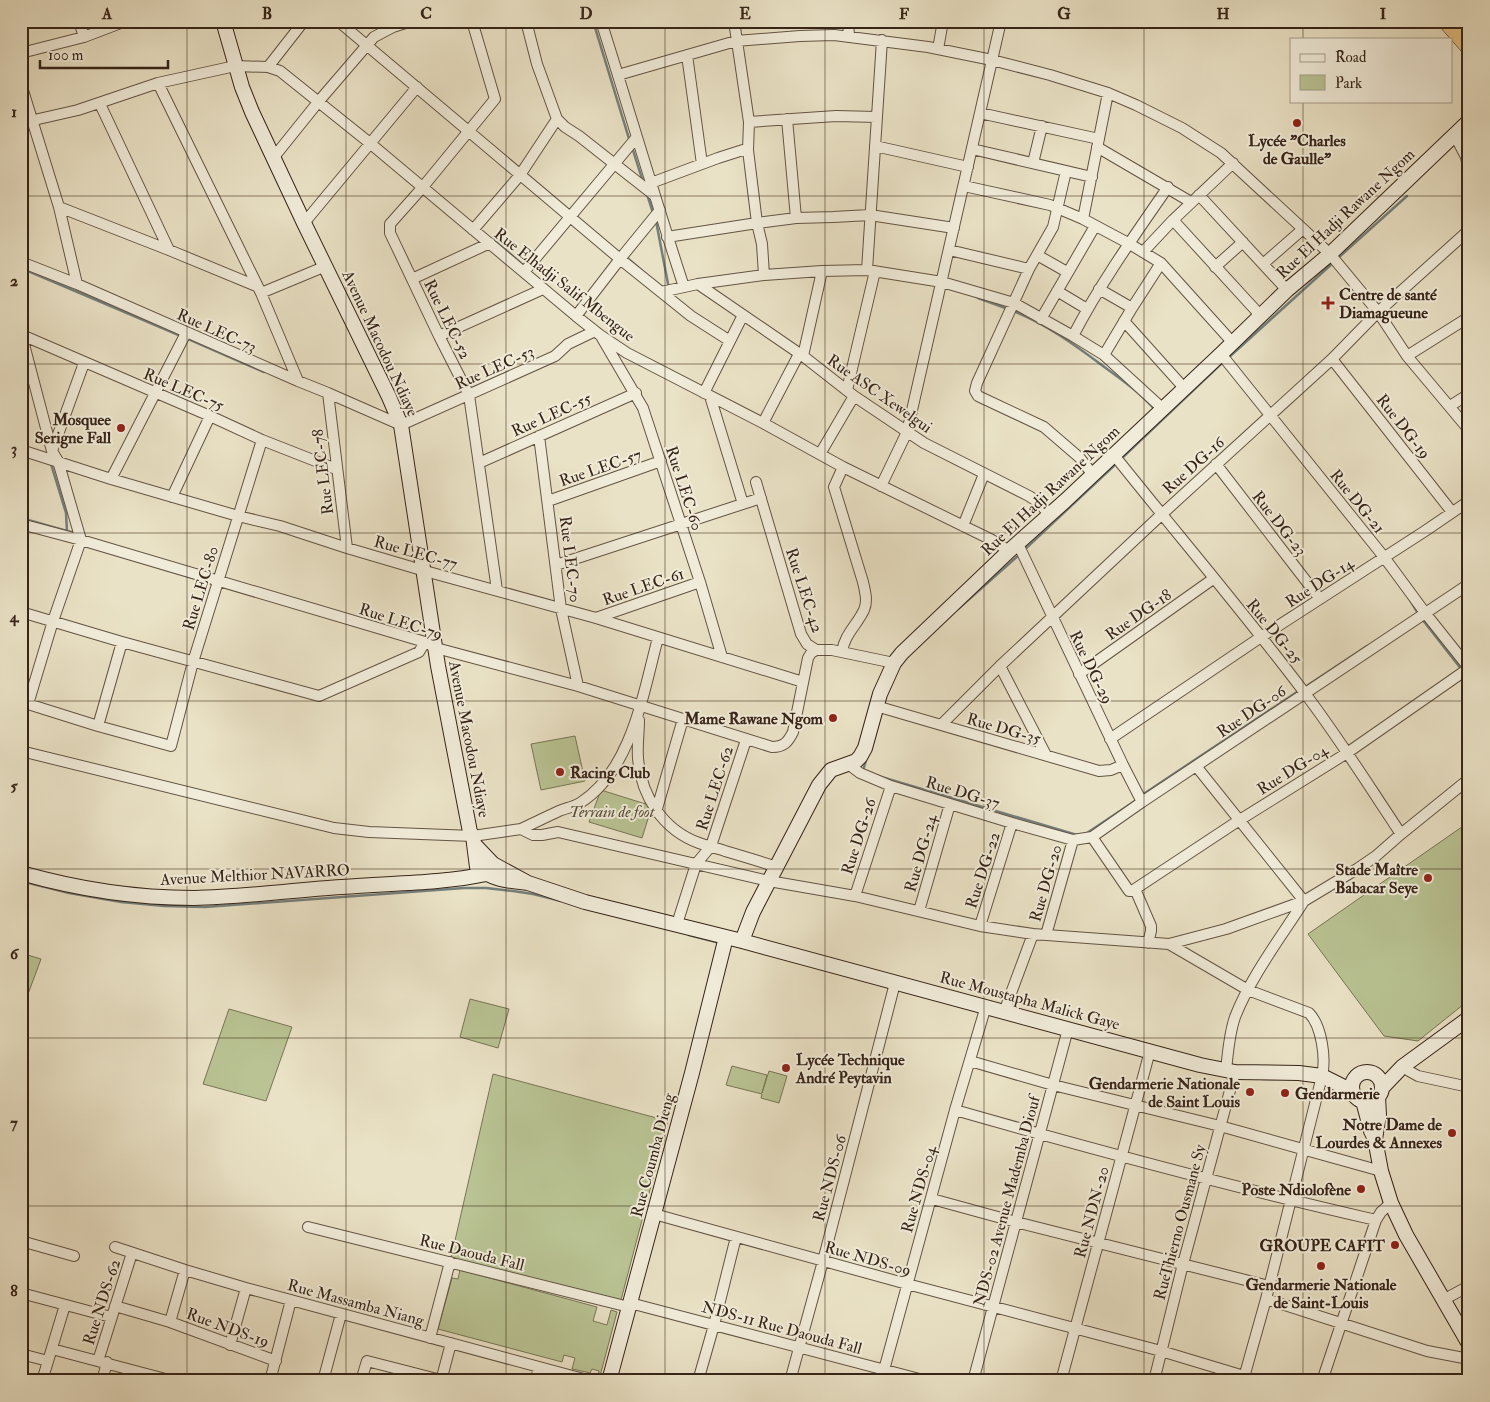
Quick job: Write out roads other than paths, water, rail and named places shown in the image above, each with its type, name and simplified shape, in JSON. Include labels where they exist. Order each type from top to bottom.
[{"type":"highway","points":[[1447,21],[1469,46]]},
{"type":"street","points":[[79,21],[84,37]]},
{"type":"street","points":[[21,54],[84,37],[126,21]]},
{"type":"street","name":"Avenue Macodou Ndiaye","points":[[223,21],[235,66],[252,112],[402,425],[425,572],[430,645],[473,840]]},
{"type":"street","points":[[268,67],[304,21]]},
{"type":"street","points":[[338,21],[620,259],[691,316],[730,341]]},
{"type":"street","points":[[274,157],[374,37],[393,26],[412,21]]},
{"type":"street","name":"Rue LEC-52","points":[[472,21],[495,100],[390,224],[389,228],[439,336],[469,395],[498,590]]},
{"type":"street","points":[[526,21],[537,64],[557,119],[655,195]]},
{"type":"street","points":[[601,21],[684,287]]},
{"type":"street","points":[[734,21],[749,122],[748,150],[757,222],[762,244],[764,274]]},
{"type":"street","points":[[848,21],[849,36]]},
{"type":"street","points":[[938,49],[943,21]]},
{"type":"street","points":[[881,486],[907,432],[1001,21]]},
{"type":"street","points":[[618,75],[736,41],[819,35],[849,36],[938,49],[992,60],[1108,93],[1167,120],[1203,141],[1233,163],[1330,254],[1378,312],[1407,356],[1469,430]]},
{"type":"street","points":[[820,454],[851,393],[871,270],[870,215],[882,40]]},
{"type":"street","points":[[687,55],[702,164]]},
{"type":"street","name":"Rue Elhadji Salif Mbengue","points":[[21,123],[100,104],[158,83],[235,66],[268,67],[280,71],[371,144],[576,316],[627,353],[881,486],[963,526],[1014,547]]},
{"type":"street","points":[[158,83],[258,290],[298,381]]},
{"type":"street","points":[[21,84],[59,207],[77,284]]},
{"type":"street","points":[[304,223],[417,87]]},
{"type":"street","points":[[1083,219],[1108,93]]},
{"type":"street","points":[[100,104],[169,250]]},
{"type":"street","points":[[980,113],[1042,126],[1098,143],[1191,202]]},
{"type":"street","points":[[749,122],[836,116],[877,117]]},
{"type":"street","points":[[473,230],[520,175],[557,119]]},
{"type":"street","points":[[787,119],[796,218]]},
{"type":"street","name":"Rue El Hadji Rawane Ngom","points":[[742,941],[768,881],[819,785],[831,770],[856,761],[865,748],[876,706],[894,663],[1014,547],[1233,343],[1260,315],[1330,254],[1469,121]]},
{"type":"street","points":[[1033,163],[1042,126]]},
{"type":"street","points":[[1454,134],[1466,157],[1468,169]]},
{"type":"street","points":[[524,272],[636,138]]},
{"type":"street","points":[[875,146],[968,167]]},
{"type":"street","points":[[972,149],[1092,176]]},
{"type":"street","points":[[651,183],[743,150],[748,150]]},
{"type":"street","points":[[1143,252],[1199,194],[1233,163]]},
{"type":"street","points":[[1066,171],[1053,226],[1029,270],[977,383],[975,392],[978,396],[1044,427],[1080,458],[1093,475]]},
{"type":"street","points":[[964,186],[1058,208],[1128,243],[1161,263],[1233,343]]},
{"type":"street","points":[[1073,336],[1087,309],[1128,243],[1168,187]]},
{"type":"street","points":[[1199,194],[1287,290]]},
{"type":"street","points":[[59,207],[169,250],[258,290],[326,266]]},
{"type":"street","points":[[576,316],[660,210]]},
{"type":"street","points":[[667,237],[757,222],[796,218],[870,215],[954,228]]},
{"type":"street","points":[[1173,220],[1260,315]]},
{"type":"street","points":[[1041,319],[1094,226]]},
{"type":"street","points":[[1263,264],[1303,229]]},
{"type":"street","name":"Rue DG-16","points":[[941,725],[1052,617],[1332,359],[1378,312],[1469,230]]},
{"type":"street","points":[[1215,267],[1243,242]]},
{"type":"street","points":[[412,279],[490,243]]},
{"type":"street","points":[[949,250],[1029,270]]},
{"type":"street","points":[[1037,255],[1067,272]]},
{"type":"street","name":"Rue LEC-73","points":[[21,262],[77,284],[186,333],[402,425]]},
{"type":"street","points":[[1104,355],[1161,263]]},
{"type":"street","points":[[661,292],[698,284],[764,274],[822,271],[871,270],[942,282],[1014,303],[1073,336],[1104,355],[1163,409]]},
{"type":"street","points":[[763,423],[801,355],[822,271]]},
{"type":"street","name":"Rue ASC Xewelgui","points":[[698,284],[801,355],[907,432],[938,452],[1029,496],[1038,502],[1050,515]]},
{"type":"street","points":[[439,336],[543,289]]},
{"type":"street","points":[[1099,289],[1132,308]]},
{"type":"street","points":[[1057,291],[1087,309]]},
{"type":"street","points":[[743,315],[707,395],[743,504]]},
{"type":"street","points":[[1407,356],[1469,316]]},
{"type":"street","points":[[1124,321],[1185,388]]},
{"type":"street","points":[[111,479],[186,333]]},
{"type":"street","name":"Rue LEC-53","points":[[402,425],[555,356],[568,344],[598,333]]},
{"type":"street","name":"Rue LEC-60","points":[[598,333],[636,393],[643,408],[700,582],[722,657]]},
{"type":"street","points":[[22,334],[52,451],[58,461],[81,540],[25,704],[98,726],[122,642]]},
{"type":"street","name":"Rue LEC-75","points":[[22,334],[262,440],[336,469]]},
{"type":"street","name":"Rue DG-21","points":[[1221,354],[1384,557],[1469,668]]},
{"type":"street","name":"Rue DG-19","points":[[1332,359],[1452,512]]},
{"type":"street","points":[[52,451],[84,363]]},
{"type":"street","name":"Rue LEC-78","points":[[328,393],[347,548]]},
{"type":"street","name":"Rue LEC-55","points":[[479,463],[636,393]]},
{"type":"street","points":[[1450,406],[1469,394]]},
{"type":"street","points":[[172,497],[210,416]]},
{"type":"street","name":"Rue LEC-70","points":[[540,436],[561,609],[578,686]]},
{"type":"street","name":"Rue LEC-80","points":[[98,726],[171,746],[193,662],[262,440]]},
{"type":"street","name":"Rue LEC-77","points":[[21,450],[172,497],[280,526],[425,572],[498,590],[596,618],[803,682]]},
{"type":"street","name":"Rue DG-25","points":[[1114,455],[1262,637],[1305,693],[1347,752],[1400,834]]},
{"type":"street","name":"Rue LEC-57","points":[[548,500],[661,461]]},
{"type":"street","name":"Rue DG-23","points":[[1216,464],[1320,599]]},
{"type":"street","points":[[842,652],[844,639],[864,609],[866,597],[834,487],[844,467]]},
{"type":"street","points":[[963,526],[984,474]]},
{"type":"street","name":"Rue LEC-42","points":[[756,482],[801,634],[807,644],[816,650],[808,658],[793,732],[785,745],[772,747]]},
{"type":"street","points":[[556,565],[761,498]]},
{"type":"street","name":"Rue DG-14","points":[[1110,739],[1469,500]]},
{"type":"street","name":"Rue LEC-79","points":[[21,524],[81,540],[430,645],[578,686],[772,747]]},
{"type":"street","name":"Rue DG-29","points":[[1014,547],[1052,617],[1142,802]]},
{"type":"street","name":"Rue DG-18","points":[[1079,674],[1213,579]]},
{"type":"street","name":"Rue LEC-61","points":[[596,618],[700,582]]},
{"type":"street","name":"Rue DG-06","points":[[1074,840],[1092,837],[1469,584]]},
{"type":"street","points":[[21,612],[319,696],[419,652],[430,645]]},
{"type":"street","points":[[21,751],[319,826],[473,840],[521,829],[578,805],[594,792],[613,770],[626,748],[640,706],[658,638]]},
{"type":"street","points":[[816,650],[842,652],[894,663]]},
{"type":"street","points":[[1000,666],[1046,755]]},
{"type":"street","name":"Rue DG-04","points":[[1132,890],[1347,752],[1469,668]]},
{"type":"street","points":[[640,706],[638,757],[645,790],[656,812],[680,834],[700,844],[776,866]]},
{"type":"street","name":"Rue DG-35","points":[[876,706],[1099,771],[1111,770],[1123,765]]},
{"type":"street","points":[[656,812],[683,719]]},
{"type":"street","name":"Rue LEC-62","points":[[711,846],[746,740]]},
{"type":"street","name":"Rue DG-37","points":[[848,764],[860,773],[890,786],[1074,840]]},
{"type":"street","points":[[1196,766],[1304,902]]},
{"type":"street","points":[[521,829],[532,835],[558,832],[768,881],[855,896],[980,926],[1033,934],[1170,944],[1226,929],[1304,902],[1376,856],[1400,834],[1469,779]]},
{"type":"street","name":"Rue DG-26","points":[[855,896],[890,786]]},
{"type":"street","name":"Rue DG-24","points":[[919,911],[950,804]]},
{"type":"street","name":"Rue DG-22","points":[[980,926],[1012,823]]},
{"type":"street","points":[[1092,837],[1132,890],[1151,926],[1148,943]]},
{"type":"street","points":[[473,840],[486,866]]},
{"type":"street","name":"Rue DG-20","points":[[1046,935],[1074,840]]},
{"type":"street","points":[[677,924],[696,864],[711,846]]},
{"type":"street","name":"Avenue Melthior NAVARRO","points":[[21,873],[91,889],[142,896],[185,898],[462,879],[486,866]]},
{"type":"street","name":"Rue Moustapha Malick Gaye","points":[[486,866],[528,883],[585,902],[742,941],[1230,1071],[1299,1073],[1325,1077],[1359,1074]]},
{"type":"street","name":"RueThierno Ousmane Sy","points":[[1154,1381],[1220,1126],[1230,1071],[1232,1028],[1235,1018],[1248,990],[1304,902]]},
{"type":"street","points":[[1004,1012],[1033,934]]},
{"type":"street","name":"Rue Coumba Dieng","points":[[609,1381],[692,1073],[726,937]]},
{"type":"street","points":[[1170,944],[1248,990],[1309,1013],[1317,1025],[1324,1060],[1325,1077],[1303,1150],[1266,1299],[1244,1378]]},
{"type":"street","name":"Rue NDS-06","points":[[790,1381],[895,983]]},
{"type":"street","name":"Rue NDS-04","points":[[881,1381],[955,1110],[986,1006]]},
{"type":"street","points":[[1360,1099],[1372,1101],[1404,1066],[1469,1018]]},
{"type":"street","name":"NDS-02 Avenue Mademba Diouf","points":[[973,1381],[1068,1029]]},
{"type":"street","name":"Rue NDN-20","points":[[1061,1381],[1150,1051]]},
{"type":"street","points":[[970,1062],[1135,1106],[1220,1126],[1380,1171]]},
{"type":"street","points":[[1404,1066],[1375,1074],[1367,1072],[1359,1074],[1353,1082],[1354,1092],[1360,1099],[1375,1139],[1380,1171],[1391,1203],[1406,1235],[1469,1344]]},
{"type":"street","points":[[1404,1066],[1418,1076],[1469,1086]]},
{"type":"street","points":[[1375,1074],[1381,1081],[1375,1139]]},
{"type":"street","name":"Rue Moustapha Malick Gaye","points":[[1325,1077],[1360,1099]]},
{"type":"street","points":[[955,1110],[1121,1157],[1376,1220]]},
{"type":"street","points":[[932,1199],[1269,1286]]},
{"type":"street","points":[[1322,1381],[1376,1220],[1380,1212],[1391,1203]]},
{"type":"street","name":"Rue NDS-09","points":[[654,1214],[907,1284],[1161,1351],[1244,1378]]},
{"type":"street","name":"Rue Daouda Fall","points":[[308,1227],[629,1305]]},
{"type":"street","points":[[698,1381],[736,1237]]},
{"type":"street","points":[[21,1241],[74,1256]]},
{"type":"street","name":"Rue Massamba Niang","points":[[115,1247],[246,1288],[591,1381]]},
{"type":"street","name":"Rue NDS-62","points":[[102,1381],[103,1361],[111,1317],[132,1253]]},
{"type":"street","points":[[430,1338],[450,1262]]},
{"type":"street","points":[[170,1322],[185,1270]]},
{"type":"street","points":[[1444,1300],[1469,1286]]},
{"type":"street","points":[[230,1344],[246,1288]]},
{"type":"street","points":[[21,1293],[111,1317]]},
{"type":"street","points":[[1266,1299],[1427,1351],[1469,1359]]},
{"type":"street","points":[[270,1381],[291,1300]]},
{"type":"street","points":[[42,1381],[64,1305]]},
{"type":"street","name":"NDS-11 Rue Daouda Fall","points":[[629,1305],[714,1325],[927,1381]]},
{"type":"street","name":"Rue NDS-19","points":[[115,1306],[170,1322],[276,1361]]},
{"type":"street","points":[[323,1381],[341,1314]]},
{"type":"street","points":[[361,1381],[367,1361],[441,1380],[451,1344]]},
{"type":"street","points":[[52,1348],[173,1381]]},
{"type":"street","points":[[21,1354],[48,1361]]},
{"type":"street","points":[[535,1381],[539,1368]]},
{"type":"waterway","points":[[593,21],[630,142]]},
{"type":"waterway","points":[[632,147],[643,182]]},
{"type":"waterway","points":[[647,194],[653,213]]},
{"type":"waterway","points":[[1338,258],[1407,196]]},
{"type":"waterway","points":[[656,221],[669,289]]},
{"type":"waterway","points":[[493,239],[523,265]]},
{"type":"waterway","points":[[625,256],[647,275]]},
{"type":"waterway","points":[[1227,359],[1334,262]]},
{"type":"waterway","points":[[21,268],[181,336]]},
{"type":"waterway","points":[[978,298],[1008,309]]},
{"type":"waterway","points":[[1013,311],[1049,329],[1082,350],[1131,387],[1156,411]]},
{"type":"waterway","points":[[21,323],[24,331]]},
{"type":"waterway","points":[[186,338],[264,372]]},
{"type":"waterway","points":[[537,369],[552,362]]},
{"type":"waterway","points":[[1122,458],[1223,362]]},
{"type":"waterway","points":[[1023,551],[1118,462]]},
{"type":"waterway","points":[[21,518],[67,531],[66,513],[51,464]]},
{"type":"waterway","points":[[67,531],[75,533]]},
{"type":"waterway","points":[[958,609],[1019,555]]},
{"type":"waterway","points":[[1410,600],[1419,615]]},
{"type":"waterway","points":[[1422,619],[1462,670]]},
{"type":"waterway","points":[[1305,687],[1367,646]]},
{"type":"waterway","points":[[1142,795],[1300,690]]},
{"type":"waterway","points":[[863,771],[866,760]]},
{"type":"waterway","points":[[878,776],[1077,835]]},
{"type":"waterway","points":[[1084,835],[1138,799]]},
{"type":"waterway","points":[[21,881],[69,893],[121,902],[164,906],[205,907],[464,888],[513,891],[561,901]]},
{"type":"waterway","points":[[689,935],[720,943]]},
{"type":"waterway","points":[[1263,1079],[1275,1079]]},
{"type":"place","name":"Lycée \"Charles de Gaulle\"","points":[[1297,123]]},
{"type":"place","name":"Centre de santé Diamagueune","points":[[1328,303]]},
{"type":"place","name":"Mosquee Serigne Fall","points":[[121,428]]},
{"type":"place","name":"Mame Rawane Ngom","points":[[833,718]]},
{"type":"place","name":"Racing Club","points":[[560,772]]},
{"type":"place","name":"Stade Maître Babacar Seye","points":[[1428,878]]},
{"type":"place","name":"Lycée Technique André Peytavin","points":[[786,1068]]},
{"type":"place","name":"Gendarmerie Nationale de Saint Louis","points":[[1250,1092]]},
{"type":"place","name":"Gendarmerie","points":[[1285,1093]]},
{"type":"place","name":"Notre Dame de Lourdes & Annexes","points":[[1452,1133]]},
{"type":"place","name":"Poste Ndiolofène","points":[[1361,1189]]},
{"type":"place","name":"GROUPE CAFIT","points":[[1395,1245]]},
{"type":"place","name":"Gendarmerie Nationale de Saint-Louis","points":[[1321,1266]]},
{"type":"park label","name":"Terrain de foot","points":[[612,811]]}]
